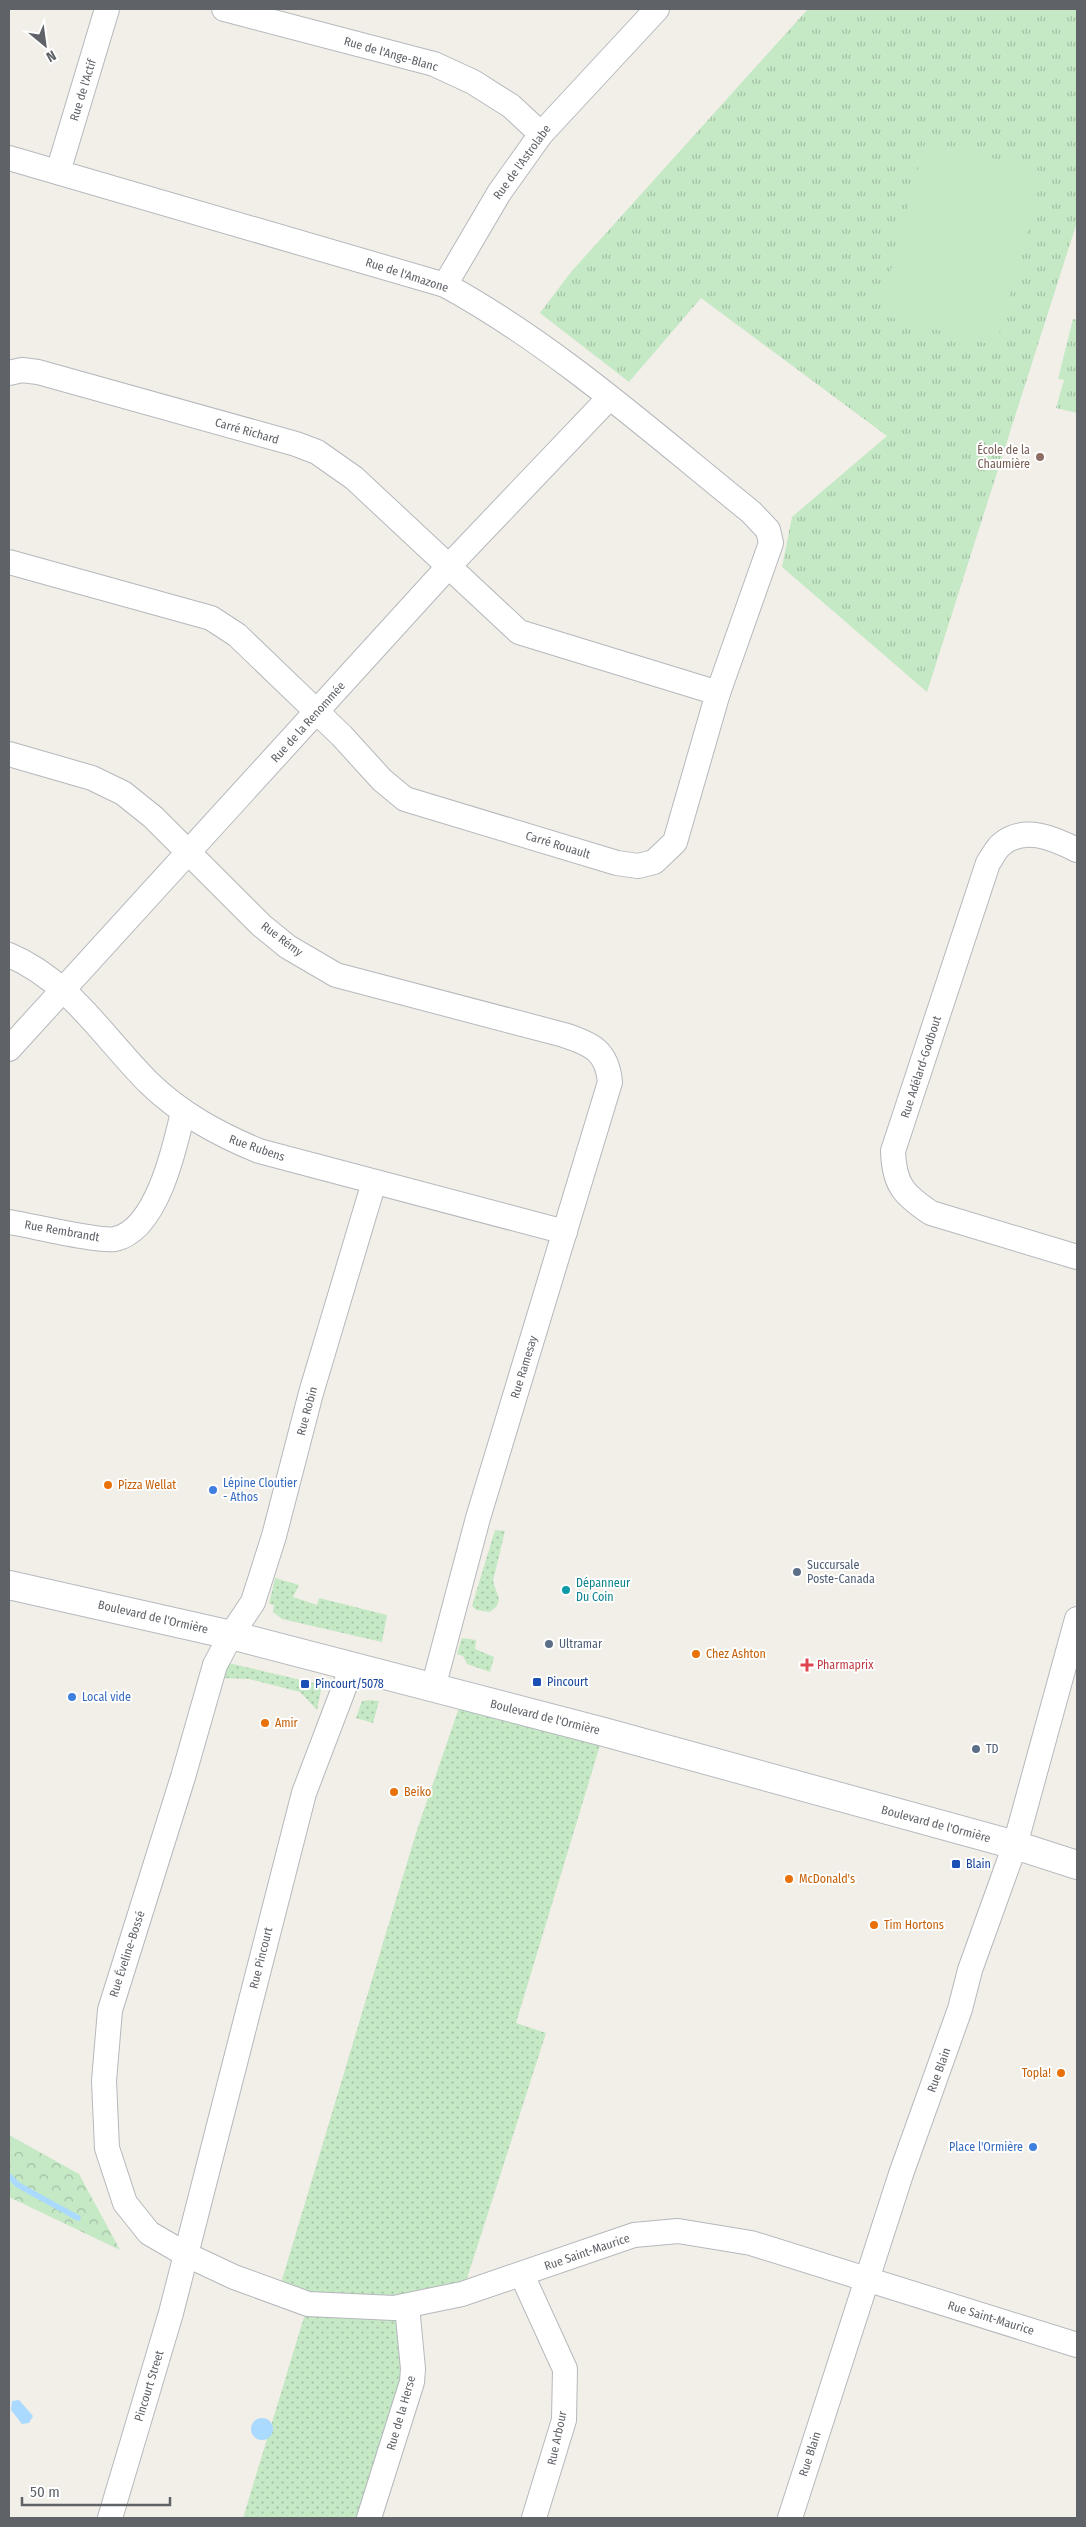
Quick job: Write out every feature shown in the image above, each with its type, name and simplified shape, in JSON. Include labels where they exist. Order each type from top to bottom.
[{"type":"main road","name":"Boulevard de l'Ormière","points":[[9,1585],[231,1635],[433,1688],[1014,1846],[1077,1866]]},
{"type":"street","name":"Rue de l'Actif","points":[[58,172],[107,9]]},
{"type":"street","name":"Rue de l'Ange-Blanc","points":[[224,9],[434,64],[473,82],[511,106],[541,134]]},
{"type":"street","name":"Rue de l'Astrolabe","points":[[445,285],[498,193],[541,134],[657,9]]},
{"type":"street","name":"Rue de l'Amazone","points":[[9,158],[445,285],[492,310],[609,398],[751,512],[768,530]]},
{"type":"street","name":"Carré Richard","points":[[9,374],[22,370],[38,372],[287,441],[317,452],[354,478],[448,567]]},
{"type":"street","name":"Rue de la Renommée","points":[[9,1048],[317,713],[448,567],[609,398]]},
{"type":"street","name":"Carré Rouault","points":[[317,713],[376,774],[405,799],[617,863],[638,866],[654,862],[675,842],[718,693],[771,543],[768,530]]},
{"type":"street","points":[[9,562],[211,618],[237,635],[317,713]]},
{"type":"street","points":[[448,567],[518,632],[718,693]]},
{"type":"street","name":"Rue Rémy","points":[[9,754],[92,778],[123,793],[153,817],[261,925],[288,947],[336,975],[564,1035],[580,1040],[598,1050]]},
{"type":"street","name":"Rue Adélard-Godbout","points":[[1077,850],[1036,834],[1019,836],[1002,844],[988,864],[894,1151],[894,1172],[901,1189],[913,1202],[931,1213],[1077,1257]]},
{"type":"street","name":"Rue Rubens","points":[[9,955],[30,964],[62,989],[150,1083],[183,1112],[221,1135],[259,1151],[565,1232]]},
{"type":"street","name":"Rue Ramesay","points":[[433,1688],[478,1518],[610,1082],[608,1064],[598,1050]]},
{"type":"street","name":"Rue Rembrandt","points":[[9,1222],[115,1239],[132,1230],[146,1216],[171,1162],[183,1112]]},
{"type":"street","name":"Rue Robin","points":[[231,1635],[253,1602],[274,1536],[314,1384],[374,1182]]},
{"type":"street","name":"Rue Blain","points":[[790,2518],[867,2279],[1014,1846],[1077,1619]]},
{"type":"street","name":"Rue Éveline-Bossé","points":[[185,2254],[150,2233],[125,2203],[107,2148],[104,2081],[110,2010],[183,1777],[215,1665],[231,1635]]},
{"type":"street","name":"Rue Pincourt","points":[[185,2254],[304,1794],[352,1667]]},
{"type":"street","name":"Rue Saint-Maurice","points":[[185,2254],[234,2276],[308,2304],[394,2308],[462,2294],[634,2236],[678,2231],[751,2243],[1077,2345]]},
{"type":"street","name":"Pincourt Street","points":[[110,2518],[171,2313],[185,2254]]},
{"type":"street","name":"Rue Arbour","points":[[522,2275],[566,2369],[564,2420],[534,2518]]},
{"type":"street","name":"Rue de la Herse","points":[[369,2518],[412,2382],[413,2369],[407,2306]]},
{"type":"green space","points":[[808,9],[1077,9],[1077,222],[927,692],[782,567],[792,517],[887,436],[701,298],[629,382],[540,313],[571,272]]},
{"type":"green space","points":[[926,140],[1043,172],[996,346],[879,314]]},
{"type":"green space","points":[[1073,319],[1077,320],[1077,413],[1056,408],[1064,380],[1058,379]]},
{"type":"green space","points":[[495,1530],[505,1531],[493,1581],[499,1599],[497,1606],[490,1612],[476,1610],[472,1606]]},
{"type":"green space","points":[[275,1578],[299,1585],[293,1597],[317,1605],[319,1598],[387,1615],[382,1642],[282,1619],[273,1612],[274,1605],[269,1604]]},
{"type":"green space","points":[[462,1638],[476,1640],[475,1649],[494,1657],[490,1672],[467,1664],[463,1656],[457,1654]]},
{"type":"green space","points":[[224,1662],[322,1685],[317,1710],[300,1692],[249,1679],[220,1678]]},
{"type":"green space","points":[[463,1696],[604,1732],[516,2023],[546,2033],[462,2294],[425,2302],[365,2518],[243,2518],[308,2304],[278,2293],[416,1833]]},
{"type":"green space","points":[[362,1701],[379,1701],[373,1723],[356,1718]]},
{"type":"green space","points":[[9,2135],[79,2174],[120,2250],[9,2197]]},
{"type":"water","points":[[19,2400],[33,2416],[29,2423],[22,2424],[11,2410],[12,2401]]},
{"type":"water","points":[[262,2418],[270,2421],[273,2429],[270,2437],[262,2440],[254,2437],[251,2429],[254,2421]]},
{"type":"waterway","points":[[9,2176],[18,2185],[78,2218]]},
{"type":"place","name":"École de la Chaumière","points":[[1040,457]]},
{"type":"place","name":"Pizza Wellat","points":[[108,1485]]},
{"type":"place","name":"Lépine Cloutier - Athos","points":[[213,1490]]},
{"type":"place","name":"Succursale Poste-Canada","points":[[797,1572]]},
{"type":"place","name":"Dépanneur Du Coin","points":[[566,1590]]},
{"type":"place","name":"Ultramar","points":[[549,1644]]},
{"type":"place","name":"Chez Ashton","points":[[696,1654]]},
{"type":"place","name":"Pharmaprix","points":[[807,1665]]},
{"type":"place","name":"Pincourt","points":[[537,1682]]},
{"type":"place","name":"Pincourt/5078","points":[[305,1684]]},
{"type":"place","name":"Local vide","points":[[72,1697]]},
{"type":"place","name":"Amir","points":[[265,1723]]},
{"type":"place","name":"TD","points":[[976,1749]]},
{"type":"place","name":"Beiko","points":[[394,1792]]},
{"type":"place","name":"Blain","points":[[956,1864]]},
{"type":"place","name":"McDonald's","points":[[789,1879]]},
{"type":"place","name":"Tim Hortons","points":[[874,1925]]},
{"type":"place","name":"Topla!","points":[[1061,2073]]},
{"type":"place","name":"Place l'Ormière","points":[[1033,2147]]}]
